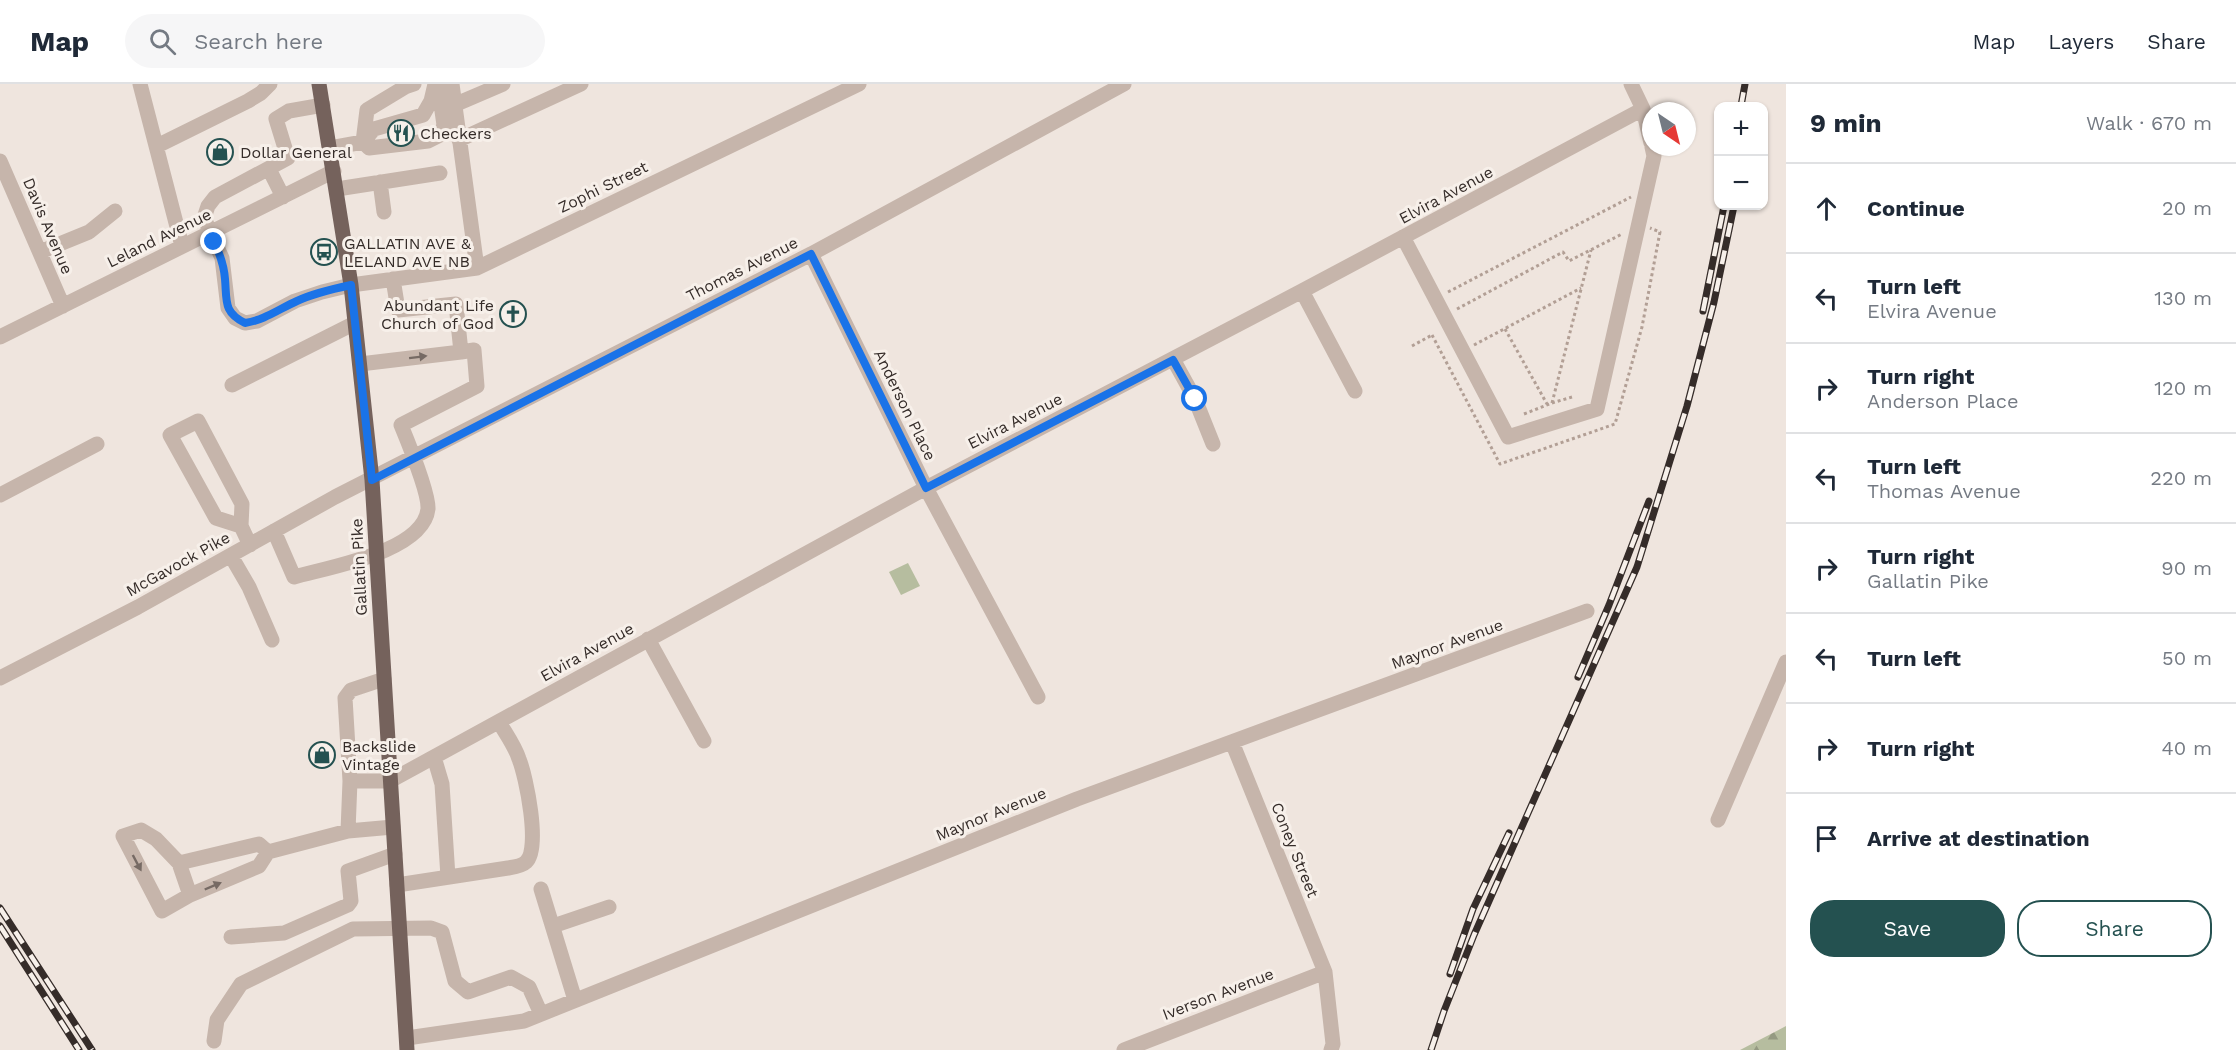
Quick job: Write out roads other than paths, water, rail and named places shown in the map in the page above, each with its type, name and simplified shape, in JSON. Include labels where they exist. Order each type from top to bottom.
[{"type":"main road","name":"Gallatin Pike","points":[[319,84],[351,285],[372,480],[407,1044]]},
{"type":"street","points":[[157,146],[248,101],[270,84]]},
{"type":"street","points":[[363,142],[368,110],[405,87],[414,84]]},
{"type":"street","points":[[363,142],[369,148],[428,141],[440,135],[444,125],[436,84]]},
{"type":"street","points":[[330,148],[363,142],[374,129],[423,115],[431,101],[436,84]]},
{"type":"street","points":[[452,84],[477,267]]},
{"type":"street","points":[[454,105],[503,84]]},
{"type":"street","points":[[459,140],[581,84]]},
{"type":"street","name":"Zophi Street","points":[[211,232],[222,258],[228,308],[235,318],[245,323],[263,319],[295,301],[317,293],[351,285],[477,267],[860,84]]},
{"type":"street","name":"Thomas Avenue","points":[[372,480],[811,254],[1124,84]]},
{"type":"street","points":[[143,85],[182,246]]},
{"type":"street","points":[[1633,87],[1642,107]]},
{"type":"street","points":[[211,232],[204,218],[215,196],[288,158],[276,119],[290,111],[323,105]]},
{"type":"street","name":"Elvira Avenue","points":[[390,781],[926,488],[1173,360],[1642,110]]},
{"type":"street","points":[[1403,237],[1508,437],[1597,409],[1654,156]]},
{"type":"street","name":"Davis Avenue","points":[[0,161],[63,306]]},
{"type":"street","points":[[269,169],[283,196]]},
{"type":"street","name":"Leland Avenue","points":[[0,337],[334,171]]},
{"type":"street","points":[[337,189],[440,173]]},
{"type":"street","points":[[380,182],[384,212]]},
{"type":"street","points":[[40,252],[89,232],[115,211]]},
{"type":"street","name":"Anderson Place","points":[[811,254],[926,488],[1038,697]]},
{"type":"street","points":[[393,279],[398,310],[456,304],[461,352]]},
{"type":"street","points":[[1302,291],[1355,391]]},
{"type":"street","points":[[232,385],[355,323]]},
{"type":"street","points":[[274,531],[294,578],[376,554],[403,543],[424,524],[428,507],[414,458],[401,425],[477,386],[474,350],[360,364]]},
{"type":"street","points":[[1173,360],[1195,399],[1212,444]]},
{"type":"street","points":[[241,526],[216,518],[170,435],[198,420],[242,504],[241,526],[250,545]]},
{"type":"street","points":[[0,495],[97,444]]},
{"type":"street","name":"McGavock Pike","points":[[0,678],[138,607],[335,497],[372,480]]},
{"type":"street","points":[[231,556],[249,587],[272,640]]},
{"type":"street","name":"Maynor Avenue","points":[[407,1044],[441,1034],[524,1021],[1077,799],[1587,611]]},
{"type":"street","points":[[648,639],[704,741]]},
{"type":"street","points":[[1718,820],[1786,662]]},
{"type":"street","points":[[348,831],[350,781],[346,694],[351,690],[384,679]]},
{"type":"street","points":[[397,885],[521,865],[530,857],[533,839],[524,771],[499,722]]},
{"type":"street","name":"Coney Street","points":[[1232,742],[1325,972],[1333,1044],[1331,1050]]},
{"type":"street","points":[[434,757],[442,784],[448,877]]},
{"type":"street","points":[[350,781],[390,781]]},
{"type":"street","points":[[190,895],[179,863],[156,839],[141,830],[123,836],[162,911],[190,895],[259,866],[268,852],[348,831],[393,827]]},
{"type":"street","points":[[179,863],[259,844],[268,852]]},
{"type":"street","points":[[231,937],[284,933],[348,905],[351,901],[348,871],[394,854]]},
{"type":"street","points":[[541,889],[575,1000]]},
{"type":"street","points":[[553,926],[609,907]]},
{"type":"street","points":[[214,1041],[217,1020],[241,984],[353,929],[431,928],[442,932],[455,981],[468,992],[511,977],[529,987],[541,1014]]},
{"type":"street","name":"Iverson Avenue","points":[[1124,1050],[1325,972]]},
{"type":"street","points":[[440,1050],[441,1034]]},
{"type":"railway","points":[[1742,102],[1745,84]]},
{"type":"railway","points":[[1703,311],[1723,210]]},
{"type":"railway","points":[[1431,1050],[1474,935],[1637,567],[1687,406],[1714,302],[1733,210]]},
{"type":"railway","points":[[1578,677],[1609,605],[1649,501]]},
{"type":"railway","points":[[1450,974],[1473,909],[1509,833]]},
{"type":"railway","points":[[0,908],[92,1050]]},
{"type":"railway","points":[[0,926],[79,1050]]},
{"type":"place","name":"Checkers","points":[[401,133]]},
{"type":"place","name":"Dollar General","points":[[220,152]]},
{"type":"place","name":"GALLATIN AVE & LELAND AVE NB","points":[[324,252]]},
{"type":"place","name":"Abundant Life Church of God","points":[[513,314]]},
{"type":"place","name":"Backslide Vintage","points":[[322,755]]}]
